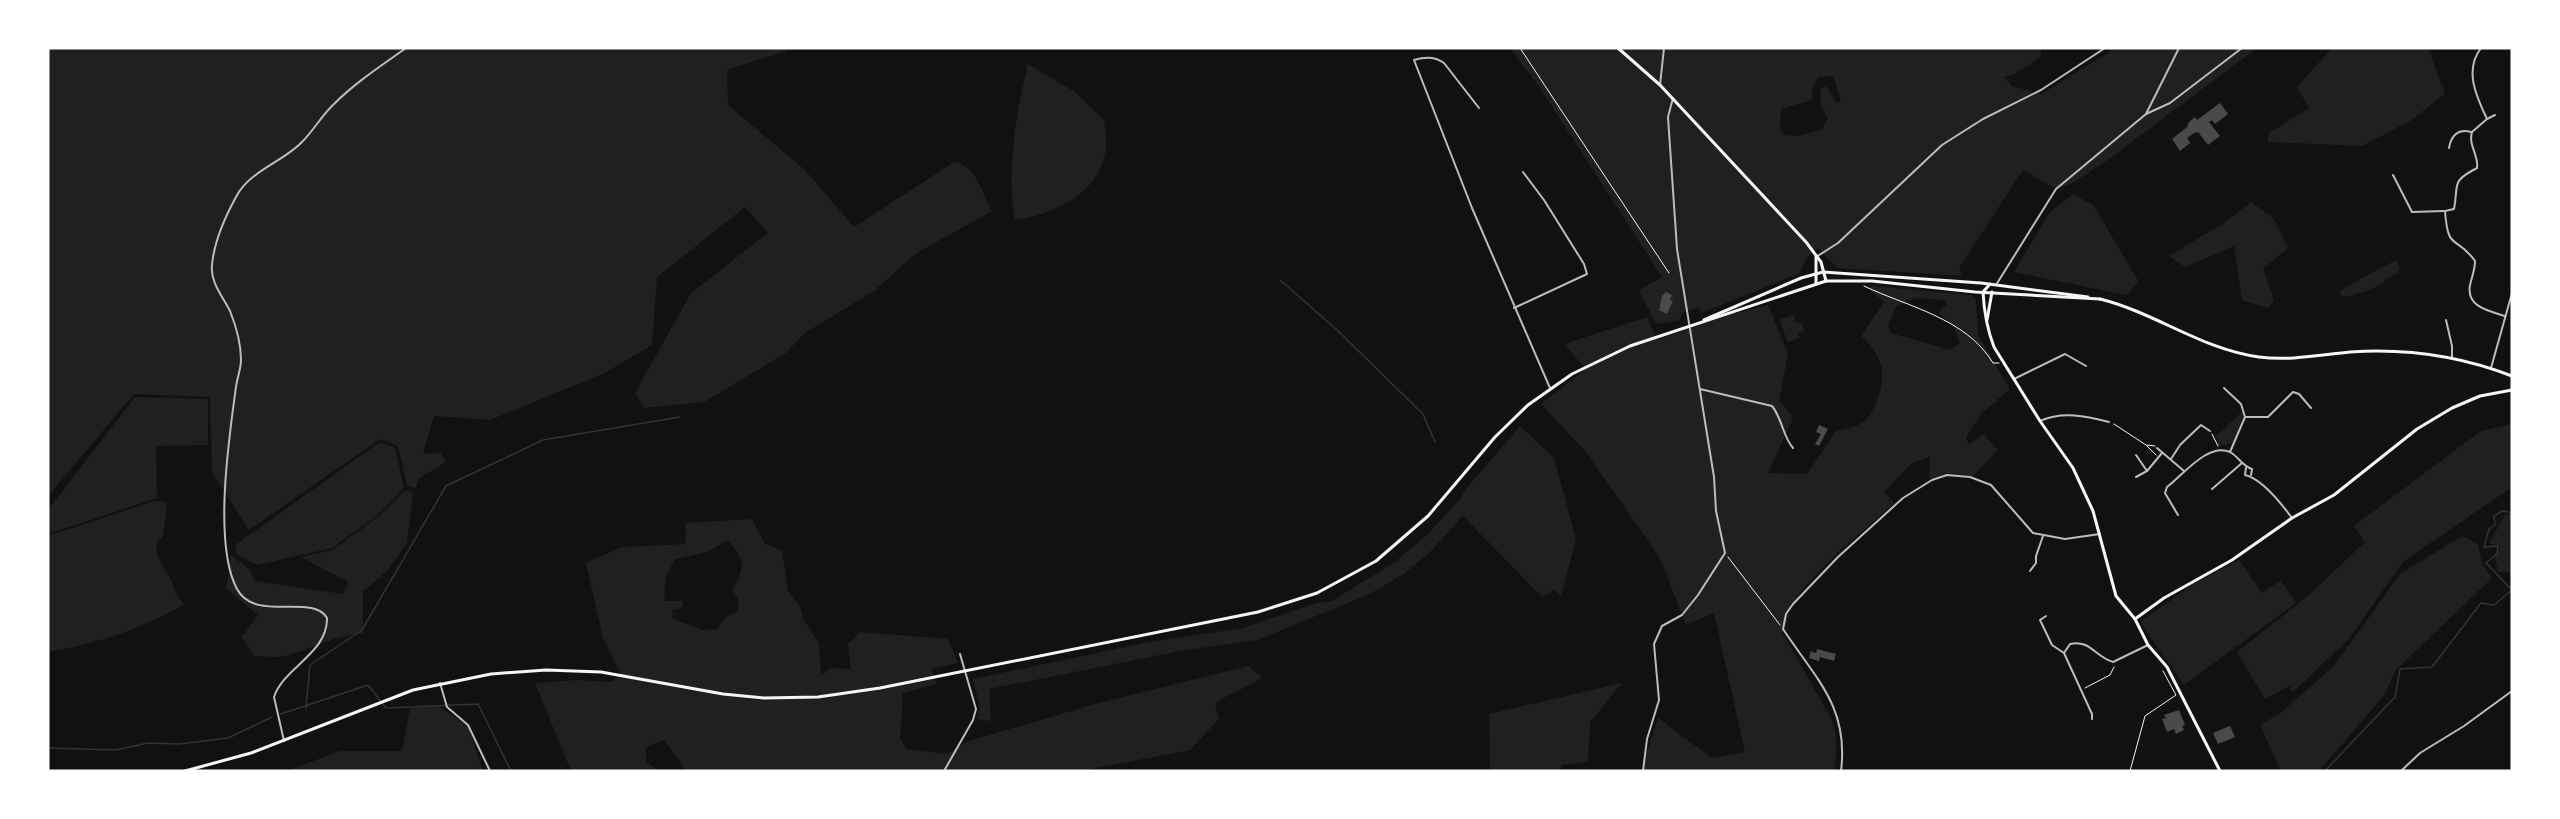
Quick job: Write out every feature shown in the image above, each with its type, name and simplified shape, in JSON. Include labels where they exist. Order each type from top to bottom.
[{"type":"main road","points":[[1618,48],[1673,98],[1806,242],[1822,265],[1824,281]]},
{"type":"main road","points":[[1816,257],[1814,273],[1816,283]]},
{"type":"main road","points":[[1699,322],[1814,273],[1823,272],[1990,284],[2100,299],[2123,305],[2206,344],[2237,353],[2282,358],[2406,351],[2452,357],[2512,376]]},
{"type":"main road","points":[[185,771],[205,769],[284,741],[384,700],[440,683],[504,672],[573,670],[625,676],[733,696],[785,699],[837,695],[1258,612],[1305,598],[1336,585],[1376,561],[1409,535],[1508,423],[1550,388],[1605,356],[1689,325],[1824,281],[1872,281],[1983,292],[2100,299]]},
{"type":"main road","points":[[1990,284],[1983,292],[1987,325],[2004,364],[2073,468],[2093,511],[2116,596],[2135,619],[2148,645],[2167,667],[2220,771]]},
{"type":"main road","points":[[1987,325],[1992,292]]},
{"type":"main road","points":[[2135,619],[2164,598],[2232,560],[2292,518],[2343,488],[2417,429],[2452,408],[2480,396],[2512,390]]},
{"type":"street","points":[[284,741],[274,703],[276,691],[286,677],[315,648],[326,630],[327,618],[319,610],[268,607],[253,603],[241,596],[230,574],[225,542],[225,507],[236,386],[241,360],[238,332],[216,285],[212,268],[215,246],[237,195],[253,178],[301,143],[332,106],[358,82],[406,48]]},
{"type":"street","points":[[1660,85],[1664,48]]},
{"type":"street","points":[[1816,257],[1838,243],[1942,145],[1983,119],[2041,90],[2105,48]]},
{"type":"street","points":[[2146,114],[2179,48]]},
{"type":"street","points":[[1992,292],[2056,189],[2146,114],[2170,104],[2242,48]]},
{"type":"street","points":[[2481,48],[2472,62],[2471,71],[2478,100],[2487,119]]},
{"type":"street","points":[[1479,108],[1444,63],[1437,58],[1423,57],[1414,60],[1472,208],[1550,388]]},
{"type":"street","points":[[1643,771],[1647,739],[1659,700],[1653,644],[1662,627],[1682,615],[1698,595],[1725,553],[1716,511],[1714,477],[1677,249],[1668,117],[1673,98]]},
{"type":"street","points":[[2393,174],[2412,212],[2454,209],[2455,185],[2459,178],[2477,168],[2478,162],[2470,145],[2472,132],[2495,115]]},
{"type":"street","points":[[2449,148],[2452,137],[2457,132],[2465,130],[2472,132]]},
{"type":"street","points":[[1514,308],[1587,274],[1584,264],[1549,208],[1522,172]]},
{"type":"street","points":[[2393,191],[2400,188]]},
{"type":"street","points":[[2445,211],[2448,237],[2475,261],[2469,294],[2473,302],[2505,316]]},
{"type":"street","points":[[2491,368],[2512,293]]},
{"type":"street","points":[[2446,320],[2452,357]]},
{"type":"street","points":[[2014,379],[2065,354],[2086,366]]},
{"type":"street","points":[[1700,388],[1772,406],[1779,415],[1793,448]]},
{"type":"street","points":[[2224,388],[2241,404],[2245,417],[2230,452]]},
{"type":"street","points":[[2245,417],[2268,417],[2294,392],[2299,394],[2311,408]]},
{"type":"street","points":[[2040,421],[2052,416],[2069,415],[2109,422]]},
{"type":"street","points":[[2171,459],[2180,445],[2201,424],[2210,431]]},
{"type":"street","points":[[2157,448],[2184,471]]},
{"type":"street","points":[[2178,515],[2165,493],[2167,487],[2204,456],[2217,451],[2230,452],[2246,468],[2252,469],[2251,476]]},
{"type":"street","points":[[2136,477],[2152,467],[2162,453]]},
{"type":"street","points":[[2136,455],[2147,471]]},
{"type":"street","points":[[2212,489],[2242,463]]},
{"type":"street","points":[[2246,468],[2245,475],[2251,476],[2278,500],[2292,518]]},
{"type":"street","points":[[1841,771],[1844,745],[1836,708],[1783,628],[1787,611],[1831,563],[1904,498],[1932,480],[1947,475],[1982,480],[1995,489],[2033,533],[2065,539],[2100,534]]},
{"type":"street","points":[[2030,571],[2036,563],[2043,536]]},
{"type":"street","points":[[2046,616],[2040,620],[2052,645],[2064,653],[2092,714],[2091,719]]},
{"type":"street","points":[[2064,653],[2070,644],[2079,642],[2090,646],[2103,659],[2113,662],[2148,645]]},
{"type":"street","points":[[944,771],[973,720],[976,709],[963,671],[960,654]]},
{"type":"street","points":[[440,683],[447,707],[468,725],[490,771]]},
{"type":"street","points":[[2401,771],[2420,753],[2464,726],[2512,691]]},
{"type":"path","points":[[1520,48],[1669,273]]},
{"type":"path","points":[[1861,285],[1932,314],[1955,326],[1981,348],[1993,363],[2004,364]]},
{"type":"path","points":[[2109,422],[2146,445],[2158,456]]},
{"type":"path","points":[[2210,431],[2215,436],[2217,451]]},
{"type":"path","points":[[1725,553],[1783,628]]},
{"type":"path","points":[[2081,690],[2109,675],[2114,670],[2113,662]]},
{"type":"path","points":[[2130,771],[2145,716],[2176,695],[2163,671],[2167,667]]},
{"type":"shaded area","points":[[48,48],[786,48],[786,51],[727,70],[728,105],[805,170],[854,227],[954,162],[962,164],[973,174],[992,211],[915,254],[874,291],[805,333],[786,353],[704,402],[644,408],[635,393],[691,293],[768,233],[745,207],[657,277],[652,345],[603,374],[490,420],[434,416],[423,454],[441,453],[446,462],[418,479],[416,488],[407,486],[398,446],[380,439],[249,530],[212,472],[210,397],[134,394],[48,496]]},
{"type":"shaded area","points":[[1510,48],[2042,48],[2040,57],[2015,74],[2004,77],[2012,86],[2041,94],[2111,51],[2102,48],[2257,48],[2102,164],[2071,184],[2056,189],[2023,170],[1959,268],[1962,276],[1837,268],[1818,248],[1806,258],[1800,273],[1702,313],[1699,307],[1684,312],[1678,321],[1656,324],[1639,290],[1662,277],[1538,85]],"holes":[[[1833,76],[1841,101],[1836,103],[1826,86],[1820,89],[1821,105],[1828,118],[1822,129],[1799,136],[1784,135],[1780,126],[1781,109],[1812,100],[1812,90],[1818,77]]]},
{"type":"shaded area","points":[[2332,48],[2428,48],[2445,94],[2410,121],[2362,146],[2267,142],[2269,133],[2309,108],[2297,87]]},
{"type":"shaded area","points":[[1028,64],[1075,92],[1104,120],[1106,148],[1095,178],[1073,199],[1045,213],[1015,220],[1012,201],[1012,162]]},
{"type":"shaded area","points":[[2073,194],[2093,205],[2139,282],[2126,295],[2014,272],[2050,212]]},
{"type":"shaded area","points":[[2251,202],[2274,219],[2288,248],[2263,269],[2274,300],[2268,308],[2242,300],[2234,246],[2185,267],[2169,256],[2224,223]]},
{"type":"shaded area","points":[[2396,260],[2400,270],[2379,285],[2367,291],[2343,297],[2339,293],[2344,288]]},
{"type":"shaded area","points":[[1871,286],[1972,295],[1976,299],[1978,335],[2010,389],[1981,414],[1966,437],[1969,445],[1983,434],[1998,450],[1973,476],[1948,473],[1929,479],[1930,457],[1912,463],[1884,492],[1894,503],[1828,562],[1793,602],[1782,632],[1831,718],[1836,744],[1834,771],[1641,771],[1658,718],[1712,758],[1745,752],[1714,613],[1686,625],[1660,558],[1585,451],[1541,404],[1586,369],[1564,344],[1647,317],[1657,340],[1728,315],[1768,305],[1788,353],[1779,401],[1791,414],[1792,420],[1768,473],[1807,474],[1836,431],[1856,426],[1864,421],[1875,406],[1881,388],[1882,370],[1874,351],[1861,336],[1884,302],[1870,290]],"holes":[[[1914,298],[1945,300],[1947,304],[1939,312],[1955,329],[1960,343],[1950,350],[1891,333],[1888,325],[1896,307]]]},
{"type":"shaded area","points":[[1794,315],[1795,322],[1802,324],[1804,331],[1798,332],[1800,338],[1787,342],[1780,319]]},
{"type":"shaded area","points":[[135,397],[208,399],[208,445],[156,446],[157,498],[48,534],[48,510]]},
{"type":"shaded area","points":[[2242,412],[2233,443],[2218,446],[2216,436]]},
{"type":"shaded area","points":[[2512,424],[2512,487],[2403,562],[2349,639],[2293,692],[2289,686],[2265,699],[2237,652],[2309,595],[2365,542],[2354,526],[2481,431]]},
{"type":"shaded area","points":[[1520,426],[1554,458],[1576,539],[1561,596],[1554,590],[1542,597],[1463,516],[1429,553],[1405,573],[1370,594],[1257,640],[1180,651],[989,689],[991,721],[976,719],[980,708],[973,679],[1149,642],[1243,628],[1316,603],[1332,601],[1395,562],[1430,532]]},
{"type":"shaded area","points":[[380,442],[395,448],[404,488],[378,515],[332,548],[257,565],[237,555],[235,545]]},
{"type":"shaded area","points":[[405,490],[413,492],[407,543],[389,569],[363,592],[363,634],[341,637],[284,656],[254,656],[242,637],[258,615],[226,589],[231,555],[250,570],[255,581],[343,594],[348,582],[301,557],[333,550],[379,516]]},
{"type":"shaded area","points":[[154,501],[167,502],[163,537],[156,543],[157,552],[175,591],[184,604],[152,621],[118,634],[48,652],[48,536]]},
{"type":"shaded area","points":[[2512,514],[2512,572],[2498,572],[2495,557],[2500,546],[2489,543],[2505,515]]},
{"type":"shaded area","points":[[752,519],[765,544],[782,550],[788,591],[800,606],[803,619],[819,643],[821,676],[831,668],[851,669],[848,644],[860,632],[948,639],[958,663],[932,669],[936,684],[903,693],[900,739],[907,749],[947,754],[969,741],[1095,704],[1248,666],[1262,677],[1215,704],[1219,719],[1190,750],[1081,771],[686,771],[664,740],[646,747],[646,762],[660,771],[571,771],[535,683],[577,680],[612,682],[620,673],[603,638],[586,563],[622,547],[685,544],[686,523]],"holes":[[[727,540],[733,546],[742,564],[732,590],[739,599],[737,611],[725,618],[717,629],[703,630],[673,619],[672,610],[682,608],[683,601],[664,601],[666,576],[675,559],[708,552]]]},
{"type":"shaded area","points":[[2462,536],[2478,544],[2482,564],[2492,578],[2395,671],[2385,694],[2319,771],[2281,771],[2260,725],[2279,714],[2333,667],[2400,574]]},
{"type":"shaded area","points":[[2239,560],[2262,593],[2281,580],[2296,603],[2184,685],[2140,622],[2192,585]]},
{"type":"shaded area","points":[[1622,683],[1590,722],[1588,762],[1561,765],[1561,771],[1490,771],[1489,714]]},
{"type":"shaded area","points":[[437,705],[468,726],[483,771],[287,771],[340,751],[402,751],[410,708]]},
{"type":"building","points":[[2220,103],[2228,114],[2215,124],[2212,120],[2209,122],[2220,136],[2208,145],[2198,132],[2194,133],[2187,138],[2190,143],[2180,151],[2172,139],[2195,117],[2197,120]]},
{"type":"building","points":[[1666,292],[1672,295],[1670,300],[1673,301],[1667,314],[1659,310],[1662,296]]},
{"type":"building","points":[[1819,425],[1828,429],[1819,446],[1815,444],[1821,434],[1816,432]]},
{"type":"building","points":[[1817,649],[1836,654],[1834,661],[1820,657],[1819,661],[1809,658],[1811,651],[1816,653]]},
{"type":"building","points":[[2179,710],[2185,725],[2182,726],[2184,730],[2176,734],[2174,729],[2167,732],[2162,719],[2166,718],[2164,715]]},
{"type":"building","points":[[2230,726],[2235,737],[2218,744],[2213,733]]},
{"type":"waterway","points":[[1280,280],[1336,329],[1423,414],[1435,442]]},
{"type":"waterway","points":[[306,708],[310,665],[362,630],[446,486],[543,440],[680,417]]},
{"type":"waterway","points":[[2511,589],[2486,563],[2497,554],[2498,546],[2484,547],[2489,529],[2495,525],[2494,516],[2502,511],[2509,512],[2512,518]]},
{"type":"waterway","points":[[2325,771],[2395,697],[2400,669],[2432,667],[2481,603],[2494,605],[2512,590]]},
{"type":"waterway","points":[[281,714],[368,685],[386,708],[478,704],[511,771]]},
{"type":"waterway","points":[[48,748],[116,750],[148,743],[179,744],[228,738],[272,717]]}]
